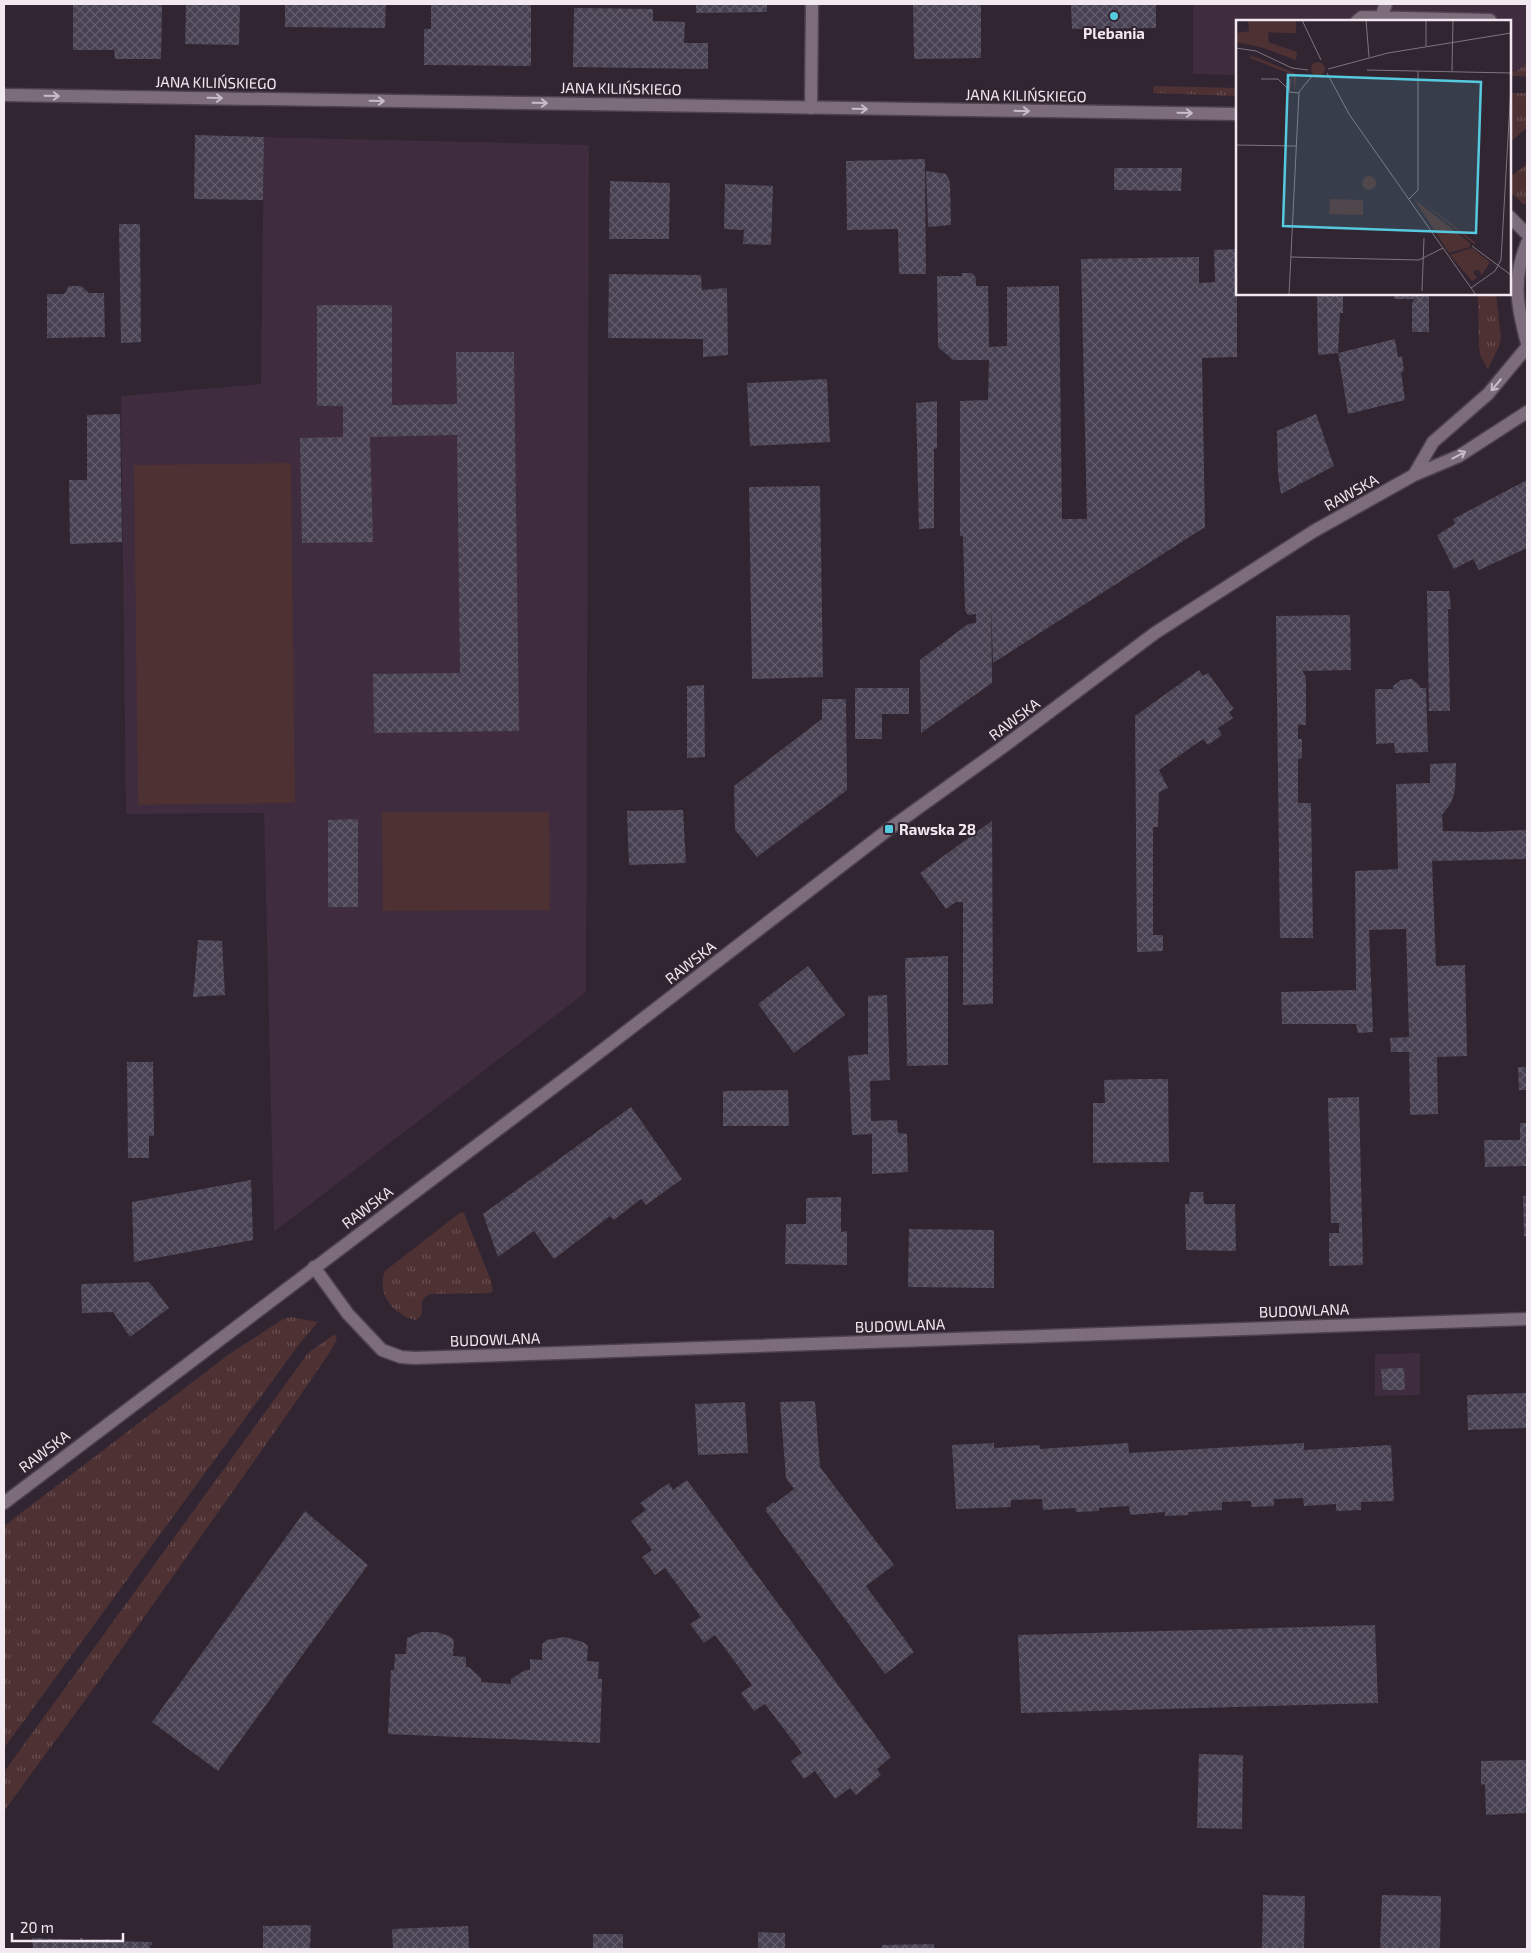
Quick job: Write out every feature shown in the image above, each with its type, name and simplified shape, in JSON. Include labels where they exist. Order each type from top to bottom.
[{"type":"street","points":[[811,108],[812,4]]},
{"type":"street","points":[[1381,17],[1386,4]]},
{"type":"street","points":[[1358,20],[1362,17],[1381,17],[1490,20]]},
{"type":"street","name":"JANA KILIŃSKIEGO","points":[[4,96],[1236,114]]},
{"type":"street","points":[[1511,218],[1527,234]]},
{"type":"street","points":[[1527,243],[1520,260],[1517,281],[1518,307],[1527,343]]},
{"type":"street","points":[[1414,475],[1433,442],[1488,394],[1527,347]]},
{"type":"street","name":"RAWSKA","points":[[4,1502],[584,1065],[888,829],[1003,748],[1155,633],[1314,531],[1414,475],[1459,456],[1527,412]]},
{"type":"street","name":"BUDOWLANA","points":[[314,1267],[348,1314],[382,1350],[401,1357],[415,1358],[1527,1319]]},
{"type":"shaded area","points":[[1193,4],[1527,4],[1527,77],[1511,76],[1511,20],[1236,20],[1236,75],[1193,74]]},
{"type":"shaded area","points":[[264,137],[589,145],[586,992],[274,1232],[264,813],[126,814],[121,396],[261,384]]},
{"type":"shaded area","points":[[1420,1353],[1420,1395],[1375,1396],[1375,1354]]},
{"type":"green space","points":[[1527,62],[1527,76],[1511,76],[1511,71],[1517,71]]},
{"type":"green space","points":[[1154,86],[1236,88],[1236,96],[1153,93]]},
{"type":"green space","points":[[1511,93],[1527,93],[1527,128],[1511,141]]},
{"type":"green space","points":[[1527,164],[1527,202],[1524,205],[1511,193],[1511,176]]},
{"type":"green space","points":[[1478,295],[1496,295],[1501,338],[1488,369],[1481,357],[1479,348]]},
{"type":"green space","points":[[291,463],[295,803],[138,805],[134,465]]},
{"type":"green space","points":[[382,812],[549,812],[550,910],[383,911]]},
{"type":"green space","points":[[461,1212],[464,1213],[491,1281],[493,1291],[490,1293],[431,1294],[423,1300],[422,1311],[419,1317],[415,1320],[407,1317],[393,1308],[388,1302],[383,1288],[385,1271]]},
{"type":"green space","points":[[291,1317],[318,1322],[300,1343],[4,1748],[4,1526],[228,1355],[283,1319]]},
{"type":"green space","points":[[335,1334],[337,1339],[330,1352],[288,1413],[99,1681],[4,1811],[4,1772],[308,1353]]},
{"type":"building","points":[[73,4],[162,4],[161,59],[115,59],[114,50],[73,50]]},
{"type":"building","points":[[186,4],[240,4],[239,45],[185,44]]},
{"type":"building","points":[[285,4],[386,4],[385,28],[285,27]]},
{"type":"building","points":[[431,4],[531,4],[531,66],[424,65],[424,29],[431,29]]},
{"type":"building","points":[[696,4],[767,4],[767,12],[696,13]]},
{"type":"building","points":[[913,4],[981,4],[981,58],[914,59]]},
{"type":"building","name":"Plebania","points":[[1071,4],[1156,4],[1156,28],[1072,29]]},
{"type":"building","points":[[574,8],[653,9],[653,21],[685,22],[684,43],[708,43],[708,69],[573,67]]},
{"type":"building","points":[[195,135],[264,137],[263,200],[194,199]]},
{"type":"building","points":[[925,159],[926,274],[899,274],[898,229],[847,230],[846,161]]},
{"type":"building","points":[[1114,168],[1182,168],[1181,191],[1114,190]]},
{"type":"building","points":[[926,171],[946,174],[950,182],[951,225],[928,227]]},
{"type":"building","points":[[610,181],[670,183],[669,239],[609,239]]},
{"type":"building","points":[[725,184],[773,186],[771,245],[743,244],[744,230],[724,229]]},
{"type":"building","points":[[119,224],[140,224],[141,342],[121,343]]},
{"type":"building","points":[[1236,249],[1237,357],[1202,358],[1205,527],[993,663],[991,601],[992,683],[921,733],[920,660],[968,624],[976,623],[976,614],[968,615],[965,610],[963,536],[960,536],[960,401],[988,400],[989,360],[953,360],[938,347],[937,276],[962,276],[962,273],[972,273],[976,278],[976,286],[988,286],[989,347],[1007,346],[1007,287],[1059,286],[1062,519],[1087,519],[1081,259],[1199,257],[1199,283],[1215,282],[1214,250]]},
{"type":"building","points":[[609,274],[701,275],[702,290],[727,288],[728,355],[703,357],[703,339],[608,338]]},
{"type":"building","points":[[69,286],[81,286],[89,293],[104,293],[105,337],[47,338],[47,294],[64,294]]},
{"type":"building","points":[[1317,295],[1343,295],[1343,313],[1340,313],[1338,353],[1318,355]]},
{"type":"building","points":[[1394,295],[1429,295],[1429,332],[1412,332],[1412,304],[1414,299],[1394,299]]},
{"type":"building","points":[[317,305],[392,305],[392,405],[457,404],[456,352],[514,352],[519,731],[374,733],[373,674],[460,673],[457,435],[370,437],[373,542],[302,543],[300,438],[343,437],[343,406],[317,406]]},
{"type":"building","points":[[1395,339],[1398,357],[1402,356],[1404,371],[1401,372],[1405,400],[1348,414],[1338,353]]},
{"type":"building","points":[[827,379],[830,442],[750,446],[747,383]]},
{"type":"building","points":[[937,401],[937,448],[934,449],[934,528],[919,529],[916,403]]},
{"type":"building","points":[[120,414],[122,542],[70,544],[69,480],[87,480],[87,415]]},
{"type":"building","points":[[1316,414],[1334,466],[1281,494],[1278,474],[1277,431]]},
{"type":"building","points":[[1527,480],[1527,548],[1479,570],[1473,559],[1454,569],[1437,535],[1455,524],[1453,519]]},
{"type":"building","points":[[820,486],[823,677],[752,679],[749,487]]},
{"type":"building","points":[[1427,591],[1449,591],[1451,609],[1448,609],[1450,711],[1429,711]]},
{"type":"building","points":[[1350,615],[1351,670],[1302,671],[1306,677],[1306,725],[1298,725],[1298,739],[1302,739],[1302,758],[1298,759],[1298,803],[1311,803],[1313,938],[1280,938],[1276,616]]},
{"type":"building","points":[[1199,670],[1203,676],[1208,673],[1234,709],[1229,712],[1233,718],[1218,728],[1222,735],[1208,745],[1203,739],[1159,770],[1168,788],[1159,792],[1158,827],[1153,827],[1153,935],[1163,935],[1163,951],[1137,952],[1135,716]]},
{"type":"building","points":[[1412,679],[1420,688],[1426,688],[1428,752],[1395,753],[1394,743],[1376,744],[1375,689],[1393,689],[1393,686],[1401,680]]},
{"type":"building","points":[[704,685],[705,757],[687,758],[687,686]]},
{"type":"building","points":[[855,688],[909,688],[909,714],[882,714],[882,739],[855,739]]},
{"type":"building","points":[[822,699],[846,699],[847,790],[757,857],[735,830],[734,786],[822,719]]},
{"type":"building","points":[[1456,763],[1455,790],[1451,803],[1442,815],[1443,831],[1527,830],[1527,859],[1432,861],[1436,966],[1465,965],[1467,1056],[1437,1057],[1438,1114],[1410,1115],[1409,1052],[1391,1052],[1390,1038],[1409,1037],[1406,929],[1369,930],[1373,1032],[1358,1033],[1356,1024],[1282,1024],[1281,992],[1356,990],[1355,871],[1398,869],[1396,784],[1430,783],[1430,764]]},
{"type":"building","points":[[683,810],[686,863],[629,865],[627,811]]},
{"type":"building","points":[[358,819],[358,907],[328,907],[328,820]]},
{"type":"building","points":[[992,821],[993,1004],[963,1005],[963,902],[956,902],[946,909],[920,873]]},
{"type":"building","points":[[198,940],[222,941],[225,995],[193,997]]},
{"type":"building","points":[[948,956],[948,1065],[907,1066],[905,958]]},
{"type":"building","points":[[808,966],[845,1015],[794,1053],[758,1004]]},
{"type":"building","points":[[887,995],[890,1080],[870,1081],[871,1121],[897,1120],[898,1133],[907,1134],[908,1172],[872,1174],[872,1134],[852,1135],[848,1056],[868,1054],[868,996]]},
{"type":"building","points":[[127,1062],[153,1062],[154,1136],[149,1136],[149,1158],[128,1158]]},
{"type":"building","points":[[1518,1067],[1527,1067],[1527,1090],[1519,1090]]},
{"type":"building","points":[[1168,1079],[1169,1162],[1093,1163],[1093,1103],[1105,1103],[1104,1080]]},
{"type":"building","points":[[788,1090],[789,1126],[723,1126],[723,1091]]},
{"type":"building","points":[[1359,1097],[1363,1265],[1329,1266],[1329,1233],[1339,1233],[1339,1223],[1331,1223],[1328,1098]]},
{"type":"building","points":[[631,1107],[682,1179],[646,1205],[641,1199],[614,1220],[610,1216],[554,1259],[534,1231],[498,1257],[483,1214]]},
{"type":"building","points":[[1520,1123],[1527,1123],[1527,1166],[1485,1167],[1484,1140],[1520,1140]]},
{"type":"building","points":[[251,1180],[253,1240],[134,1262],[132,1202]]},
{"type":"building","points":[[1190,1192],[1203,1192],[1204,1204],[1235,1204],[1236,1251],[1186,1250],[1185,1204],[1189,1204]]},
{"type":"building","points":[[1523,1196],[1527,1196],[1527,1236],[1524,1236]]},
{"type":"building","points":[[841,1197],[841,1232],[847,1231],[847,1265],[785,1264],[786,1224],[806,1224],[806,1198]]},
{"type":"building","points":[[909,1229],[994,1230],[994,1288],[908,1287]]},
{"type":"building","points":[[149,1282],[169,1308],[130,1337],[113,1312],[82,1313],[81,1284]]},
{"type":"building","points":[[1404,1368],[1405,1390],[1383,1390],[1381,1369]]},
{"type":"building","points":[[1527,1393],[1527,1428],[1468,1430],[1467,1395]]},
{"type":"building","points":[[815,1401],[820,1467],[894,1565],[866,1586],[914,1652],[885,1674],[766,1511],[766,1508],[794,1489],[786,1478],[780,1402]]},
{"type":"building","points":[[745,1402],[748,1453],[698,1455],[695,1404]]},
{"type":"building","points":[[994,1443],[994,1448],[1040,1445],[1040,1449],[1128,1443],[1129,1453],[1304,1443],[1304,1450],[1391,1445],[1394,1501],[1361,1502],[1361,1510],[1336,1511],[1336,1504],[1304,1506],[1303,1498],[1274,1499],[1274,1506],[1251,1507],[1251,1501],[1222,1502],[1222,1510],[1188,1512],[1189,1515],[1165,1516],[1165,1512],[1130,1515],[1129,1506],[1099,1508],[1099,1511],[1076,1512],[1075,1508],[1043,1510],[1042,1499],[1011,1500],[1011,1507],[956,1509],[952,1445]]},
{"type":"building","points":[[687,1480],[891,1757],[877,1769],[881,1775],[856,1795],[850,1788],[835,1799],[815,1771],[804,1779],[791,1761],[802,1753],[765,1704],[754,1711],[741,1693],[752,1685],[715,1635],[704,1643],[690,1624],[701,1617],[665,1568],[655,1575],[642,1557],[652,1550],[631,1521],[646,1510],[640,1503],[669,1483],[673,1490]]},
{"type":"building","points":[[305,1511],[368,1565],[218,1771],[152,1722]]},
{"type":"building","points":[[1375,1625],[1378,1703],[1021,1713],[1018,1635]]},
{"type":"building","points":[[421,1632],[437,1632],[454,1640],[453,1656],[466,1657],[466,1667],[469,1667],[481,1678],[481,1682],[511,1684],[511,1679],[525,1670],[530,1670],[530,1659],[542,1660],[542,1644],[547,1640],[564,1637],[583,1642],[588,1646],[587,1661],[599,1662],[598,1679],[602,1679],[600,1743],[388,1734],[391,1670],[394,1670],[395,1654],[406,1654],[407,1638]]},
{"type":"building","points":[[1199,1754],[1243,1755],[1242,1829],[1197,1828]]},
{"type":"building","points":[[1527,1760],[1527,1813],[1486,1815],[1485,1784],[1481,1785],[1481,1761]]},
{"type":"building","points":[[1263,1895],[1305,1896],[1304,1949],[1262,1949]]},
{"type":"building","points":[[1382,1895],[1441,1896],[1440,1949],[1380,1949]]},
{"type":"building","points":[[311,1925],[310,1949],[263,1949],[263,1926]]},
{"type":"building","points":[[468,1926],[469,1949],[393,1949],[392,1929]]},
{"type":"building","points":[[758,1932],[785,1933],[785,1949],[758,1949]]},
{"type":"building","points":[[593,1934],[623,1934],[623,1949],[593,1949]]},
{"type":"building","points":[[32,1938],[80,1940],[80,1938],[83,1938],[83,1940],[105,1941],[109,1939],[109,1941],[152,1942],[152,1945],[150,1945],[150,1949],[33,1949]]},
{"type":"building","points":[[934,1944],[934,1949],[882,1949],[882,1945]]},
{"type":"place","name":"Plebania","points":[[1114,16]]},
{"type":"place","name":"Rawska 28","points":[[889,829]]}]
